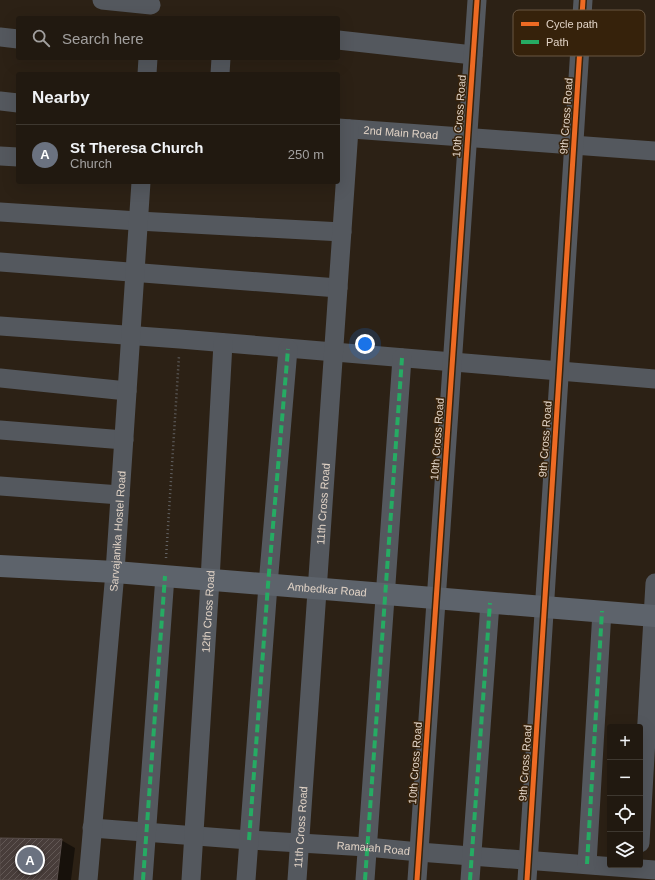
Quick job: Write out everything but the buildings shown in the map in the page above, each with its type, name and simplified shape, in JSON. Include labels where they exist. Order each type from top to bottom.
[{"type":"street","points":[[102,0],[151,12]]},
{"type":"street","name":"10th Cross Road","points":[[417,880],[477,0]]},
{"type":"street","name":"9th Cross Road","points":[[582,10],[583,0]]},
{"type":"street","points":[[0,37],[16,39]]},
{"type":"street","points":[[340,40],[473,55]]},
{"type":"street","name":"9th Cross Road","points":[[527,880],[580,56]]},
{"type":"street","points":[[147,72],[148,60]]},
{"type":"street","points":[[220,72],[221,60]]},
{"type":"street","points":[[0,101],[16,103]]},
{"type":"street","name":"2nd Main Road","points":[[344,128],[655,152]]},
{"type":"street","name":"11th Cross Road","points":[[297,880],[342,232],[344,128]]},
{"type":"street","points":[[0,156],[16,157]]},
{"type":"street","name":"Sarvajanika Hostel Road","points":[[88,880],[115,572],[141,184]]},
{"type":"street","points":[[0,212],[138,222],[342,232]]},
{"type":"street","points":[[0,262],[338,288]]},
{"type":"street","points":[[0,326],[180,339],[655,380]]},
{"type":"street","name":"12th Cross Road","points":[[191,880],[223,343]]},
{"type":"street","points":[[246,880],[268,585],[288,349]]},
{"type":"street","points":[[365,880],[384,594],[402,358]]},
{"type":"street","points":[[0,378],[127,391]]},
{"type":"street","points":[[0,430],[124,440]]},
{"type":"street","points":[[0,486],[120,495]]},
{"type":"street","name":"Ambedkar Road","points":[[0,566],[115,572],[654,616]]},
{"type":"street","points":[[143,880],[148,832],[165,576]]},
{"type":"street","points":[[641,832],[655,583]]},
{"type":"street","points":[[470,880],[490,603]]},
{"type":"street","points":[[587,864],[602,611]]},
{"type":"street","name":"Ramaiah Road","points":[[92,828],[587,864],[643,871]]},
{"type":"path","points":[[165,576],[180,339]]},
{"type":"marked path","points":[[249,840],[268,585],[288,349]]},
{"type":"marked path","points":[[365,880],[402,358]]},
{"type":"marked path","points":[[143,880],[165,576]]},
{"type":"marked path","points":[[470,880],[490,603]]},
{"type":"marked path","points":[[587,864],[602,611]]},
{"type":"cycle path","points":[[417,880],[477,0]]},
{"type":"cycle path","points":[[582,10],[583,0]]},
{"type":"cycle path","points":[[527,880],[579,56]]},
{"type":"place","name":"St Theresa Church","points":[[30,860]]}]
